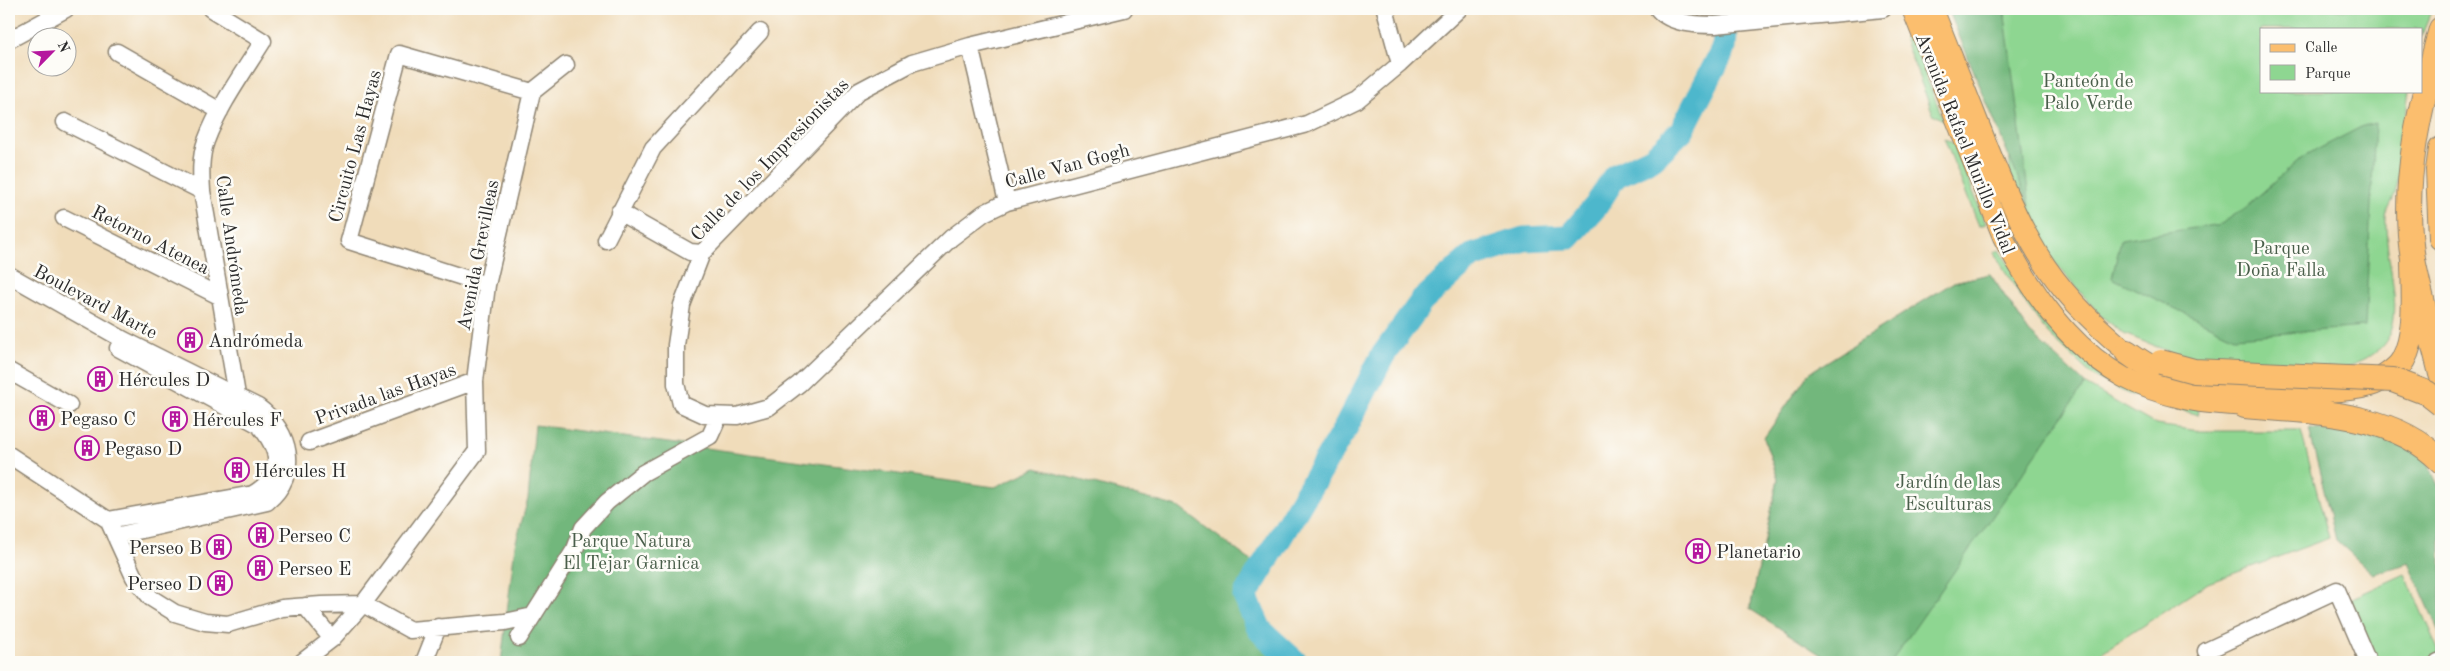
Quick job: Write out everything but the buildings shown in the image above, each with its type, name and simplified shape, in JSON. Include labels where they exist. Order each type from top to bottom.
[{"type":"highway","points":[[2127,352],[2153,370],[2183,381],[2208,385],[2325,390],[2371,384],[2392,371],[2403,361],[2408,346],[2413,307],[2413,258],[2409,214],[2410,166],[2419,116],[2441,29]]},
{"type":"highway","points":[[2441,149],[2438,170],[2441,238]]},
{"type":"highway","points":[[2413,258],[2441,374]]},
{"type":"highway","points":[[2127,352],[2204,372],[2393,380],[2427,393],[2441,404]]},
{"type":"highway","points":[[2245,406],[2316,412],[2367,421],[2399,431],[2431,451],[2441,461]]},
{"type":"main road","name":"Avenida Rafael Murillo Vidal","points":[[1912,9],[1997,224],[2019,268],[2043,304],[2083,348],[2124,378],[2182,399],[2245,406]]},
{"type":"main road","name":"Avenida Rafael Murillo Vidal","points":[[1933,9],[2004,187],[2026,235],[2069,297],[2127,352]]},
{"type":"street","points":[[9,40],[66,9]]},
{"type":"street","name":"Calle Andrómeda","points":[[211,9],[263,41],[220,111],[205,143],[201,171],[202,191],[234,402]]},
{"type":"street","name":"Calle de los Impresionistas","points":[[681,404],[676,384],[676,344],[682,305],[702,253],[859,91],[912,63],[970,46],[1124,9]]},
{"type":"street","points":[[1385,9],[1400,64]]},
{"type":"street","name":"Calle Van Gogh","points":[[681,404],[705,415],[719,416],[737,416],[769,407],[799,384],[951,238],[984,213],[1007,202],[1307,124],[1357,100],[1400,64],[1459,9]]},
{"type":"street","points":[[1658,9],[1681,22],[1715,25],[1842,11],[1883,9]]},
{"type":"street","points":[[606,240],[653,148],[760,32]]},
{"type":"street","points":[[970,46],[1007,202]]},
{"type":"street","points":[[117,52],[220,111]]},
{"type":"street","name":"Circuito Las Hayas","points":[[487,285],[349,241],[399,54],[532,92]]},
{"type":"street","points":[[532,92],[566,65]]},
{"type":"street","name":"Avenida Grevilleas","points":[[302,662],[332,639],[363,604],[477,451],[475,381],[487,285],[532,92]]},
{"type":"street","points":[[64,122],[202,191]]},
{"type":"street","points":[[619,212],[690,252],[702,253]]},
{"type":"street","name":"Retorno Atenea","points":[[64,218],[219,296]]},
{"type":"street","name":"Boulevard Marte","points":[[9,275],[234,402],[270,438],[276,452],[275,472],[267,486],[253,494],[108,520]]},
{"type":"street","name":"Boulevard Marte","points":[[9,288],[234,402],[269,415],[281,430],[288,458],[286,476],[278,493],[267,502],[249,508],[115,536]]},
{"type":"street","points":[[9,371],[69,405]]},
{"type":"street","name":"Privada las Hayas","points":[[309,442],[475,381]]},
{"type":"street","points":[[519,638],[575,549],[583,528],[601,508],[643,473],[710,436],[719,416]]},
{"type":"street","points":[[9,455],[108,520],[134,577],[151,598],[175,613],[205,622],[228,624],[282,608],[363,604],[410,630],[505,622],[533,616]]},
{"type":"street","points":[[2206,651],[2337,590],[2368,662]]},
{"type":"street","points":[[305,606],[332,639]]},
{"type":"street","points":[[424,662],[438,627]]},
{"type":"green space","points":[[1948,9],[2004,9],[2030,207]]},
{"type":"green space","name":"Parque Doña Falla","points":[[2005,9],[2432,9],[2422,34],[2422,28],[2260,28],[2260,92],[2409,92],[2398,181],[2386,218],[2395,308],[2392,327],[2384,344],[2367,358],[2341,368],[2191,360],[2124,334],[2101,316],[2045,251],[2010,174]]},
{"type":"green space","points":[[1908,32],[1944,121],[1933,114],[1904,38]]},
{"type":"green space","points":[[2375,123],[2365,327],[2234,337],[2112,278],[2121,239],[2221,224],[2245,208],[2301,158],[2363,126]]},
{"type":"green space","points":[[1944,138],[1954,144],[1986,224],[1979,226]]},
{"type":"green space","points":[[1999,250],[2054,330],[2199,410],[2198,415],[2128,394],[2093,376],[2048,334],[2021,297],[1994,253]]},
{"type":"green space","name":"Jardín de las Esculturas","points":[[1990,274],[2029,332],[2075,379],[2156,425],[2199,431],[2301,431],[2329,538],[2208,583],[2087,662],[1832,662],[1750,609],[1778,479],[1764,438],[1809,373],[1954,282]]},
{"type":"green space","points":[[1990,274],[2029,332],[2085,384],[1891,662],[1832,662],[1750,609],[1778,479],[1764,438],[1809,373],[1954,282]]},
{"type":"green space","name":"Parque Natura El Tejar Garnica","points":[[535,425],[995,487],[1036,468],[1178,507],[1254,563],[1258,637],[1287,662],[501,662],[515,545],[528,499]]},
{"type":"green space","points":[[2309,429],[2375,433],[2419,446],[2441,491],[2441,636],[2409,563],[2373,574],[2336,540]]},
{"type":"green space","points":[[2405,574],[2440,654],[2415,662],[2374,662],[2348,600]]},
{"type":"waterway","points":[[1295,662],[1260,630],[1245,596],[1346,427],[1383,355],[1422,301],[1472,256],[1524,239],[1569,237],[1596,206],[1615,176],[1653,158],[1682,130],[1724,48],[1727,9]]},
{"type":"place","name":"Andrómeda","points":[[190,340]]},
{"type":"place","name":"Hércules D","points":[[100,379]]},
{"type":"place","name":"Pegaso C","points":[[42,418]]},
{"type":"place","name":"Hércules F","points":[[175,419]]},
{"type":"place","name":"Pegaso D","points":[[87,448]]},
{"type":"place","name":"Hércules H","points":[[237,470]]},
{"type":"place","name":"Perseo C","points":[[261,535]]},
{"type":"place","name":"Perseo B","points":[[219,547]]},
{"type":"place","name":"Planetario","points":[[1698,551]]},
{"type":"place","name":"Perseo E","points":[[260,568]]},
{"type":"place","name":"Perseo D","points":[[220,583]]},
{"type":"park label","name":"Panteón de Palo Verde","points":[[2088,91]]}]
